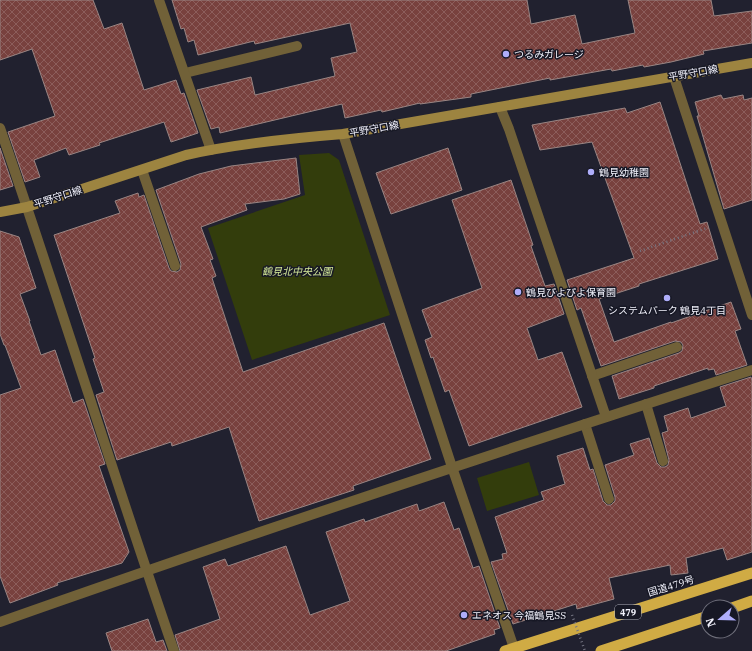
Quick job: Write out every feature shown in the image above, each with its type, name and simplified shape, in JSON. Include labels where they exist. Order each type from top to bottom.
[{"type":"highway","name":"国道479号","points":[[509,650],[752,573]]},
{"type":"highway","points":[[740,605],[752,601]]},
{"type":"highway","points":[[601,651],[700,619]]},
{"type":"main road","name":"平野守口線","points":[[0,212],[27,207],[186,155],[211,150],[343,134],[752,63]]},
{"type":"street","points":[[159,0],[211,150]]},
{"type":"street","points":[[185,72],[297,46]]},
{"type":"street","points":[[674,76],[752,315]]},
{"type":"street","points":[[500,107],[509,129],[606,417]]},
{"type":"street","points":[[0,128],[146,571],[174,651]]},
{"type":"street","points":[[343,134],[452,467],[509,650]]},
{"type":"street","points":[[142,170],[175,266]]},
{"type":"street","points":[[592,376],[677,347]]},
{"type":"street","points":[[0,622],[452,467],[752,370]]},
{"type":"street","points":[[646,404],[663,461]]},
{"type":"street","points":[[585,424],[609,499]]},
{"type":"path","points":[[640,251],[722,223]]},
{"type":"path","points":[[572,615],[585,651]]},
{"type":"green space","name":"鶴見北中央公園","points":[[329,153],[339,160],[390,315],[252,360],[208,228],[305,195],[299,155]]},
{"type":"green space","points":[[529,462],[539,495],[487,511],[477,478]]},
{"type":"building","points":[[0,0],[93,0],[104,29],[122,23],[144,90],[176,80],[181,94],[184,93],[198,133],[171,142],[164,122],[99,143],[100,145],[69,155],[66,148],[34,160],[40,177],[25,182],[8,132],[55,116],[32,49],[0,60]]},
{"type":"building","points":[[172,0],[527,0],[531,24],[575,15],[582,44],[635,33],[628,0],[711,0],[714,16],[752,11],[752,43],[703,51],[704,54],[644,67],[643,65],[550,80],[550,78],[471,94],[471,97],[420,103],[382,112],[381,110],[345,118],[342,104],[220,133],[219,127],[211,129],[197,90],[251,77],[255,95],[335,76],[331,58],[357,52],[350,23],[255,44],[254,41],[198,55],[194,40],[188,42],[184,28],[181,29]]},
{"type":"building","points":[[721,95],[723,99],[743,95],[744,100],[752,98],[752,200],[724,209],[697,116],[699,116],[695,102]]},
{"type":"building","points":[[660,102],[700,224],[707,222],[718,259],[639,284],[639,286],[599,299],[614,342],[731,302],[741,329],[735,331],[747,365],[716,375],[714,369],[708,370],[708,368],[619,399],[612,376],[679,353],[682,351],[683,345],[681,342],[675,341],[601,366],[581,308],[577,310],[567,280],[634,258],[592,142],[540,150],[532,125],[625,108],[627,113]]},
{"type":"building","points":[[0,148],[13,186],[0,190]]},
{"type":"building","points":[[448,148],[462,190],[391,214],[376,173]]},
{"type":"building","points":[[296,158],[300,194],[284,199],[245,204],[247,210],[201,227],[213,259],[210,260],[216,276],[212,278],[243,372],[384,323],[431,459],[353,486],[354,490],[259,521],[229,427],[172,446],[171,442],[117,460],[96,395],[104,392],[93,359],[95,358],[54,235],[120,213],[115,201],[138,193],[139,197],[144,195],[169,268],[171,271],[177,272],[180,270],[181,264],[156,190],[199,174],[231,166]]},
{"type":"building","points":[[511,180],[545,286],[554,284],[564,314],[527,328],[538,360],[562,352],[582,407],[469,446],[449,390],[445,392],[433,357],[431,358],[425,340],[432,337],[422,310],[482,288],[452,200]]},
{"type":"building","points":[[0,231],[19,237],[36,288],[20,294],[29,321],[41,355],[55,350],[73,403],[83,399],[105,464],[99,466],[129,552],[122,563],[57,583],[58,585],[10,603],[0,576],[0,395],[21,388],[0,334]]},
{"type":"building","points":[[751,377],[752,552],[727,560],[723,548],[686,558],[688,573],[671,575],[670,565],[609,578],[614,599],[577,609],[576,604],[513,624],[491,562],[503,559],[502,554],[507,553],[495,517],[544,500],[541,492],[565,484],[557,456],[583,448],[590,470],[593,469],[603,501],[607,505],[611,505],[615,501],[615,497],[605,465],[634,455],[630,444],[649,438],[657,463],[661,467],[665,467],[668,465],[669,460],[662,433],[668,431],[664,416],[688,408],[691,418],[726,406],[720,387]]},
{"type":"building","points":[[444,502],[454,530],[459,528],[473,568],[479,566],[500,628],[494,630],[495,634],[446,651],[180,651],[175,635],[220,619],[203,567],[225,559],[228,566],[286,546],[310,615],[350,601],[326,532],[364,519],[365,522],[417,504],[419,511]]},
{"type":"building","points":[[148,619],[156,642],[163,640],[167,651],[112,651],[106,633]]},
{"type":"place","name":"つるみガレージ","points":[[506,54]]},
{"type":"place","name":"鶴見幼稚園","points":[[591,172]]},
{"type":"place","name":"鶴見ぴよぴよ保育園","points":[[518,292]]},
{"type":"place","name":"システムパーク 鶴見4丁目","points":[[667,298]]},
{"type":"place","name":"エネオス 今福鶴見SS","points":[[464,615]]}]
